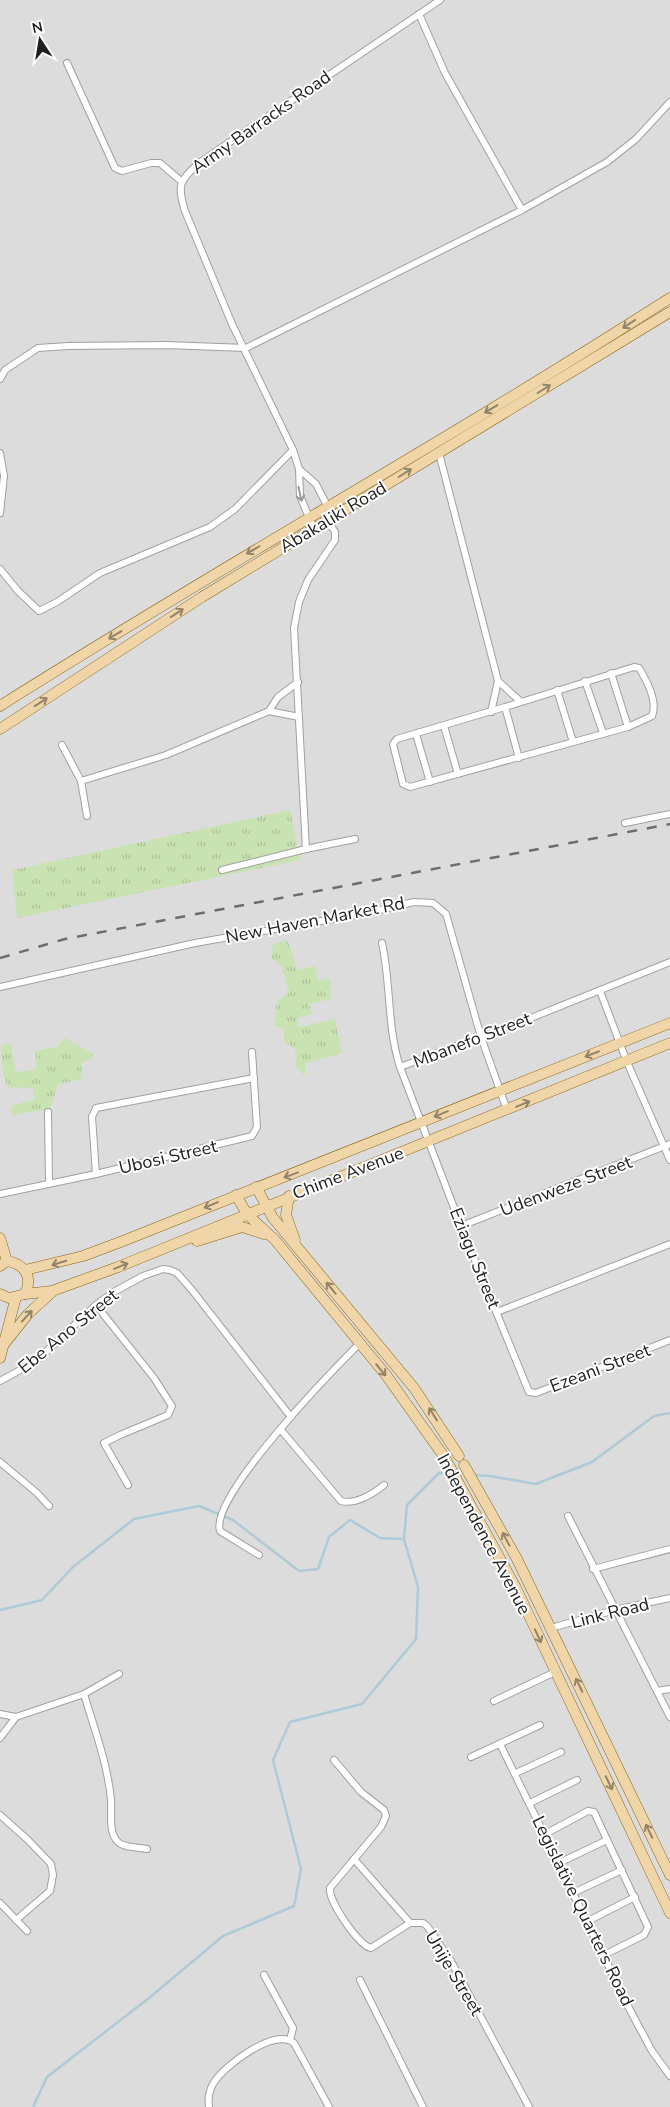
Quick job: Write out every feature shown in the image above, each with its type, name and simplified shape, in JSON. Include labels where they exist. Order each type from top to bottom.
[{"type":"main road","name":"Abakaliki Road","points":[[0,706],[308,517],[383,475],[670,298]]},
{"type":"main road","name":"Abakaliki Road","points":[[0,729],[176,613],[670,312]]},
{"type":"main road","name":"Chime Avenue","points":[[25,1270],[83,1256],[670,1023]]},
{"type":"main road","name":"Chime Avenue","points":[[0,1294],[10,1298],[52,1291],[429,1142],[670,1043]]},
{"type":"main road","name":"Independence Avenue","points":[[256,1187],[266,1206],[298,1248],[414,1388],[476,1484],[517,1559],[669,1872]]},
{"type":"main road","name":"Independence Avenue","points":[[236,1195],[247,1214],[275,1240],[407,1404],[445,1458],[507,1571],[670,1913]]},
{"type":"main road","points":[[289,1196],[286,1215],[298,1248]]},
{"type":"main road","points":[[169,1246],[191,1242],[242,1227],[254,1229],[275,1240]]},
{"type":"main road","points":[[0,1238],[3,1264],[16,1264],[25,1270],[28,1279],[20,1295],[0,1358]]},
{"type":"main road","points":[[5,1343],[28,1314],[52,1291]]},
{"type":"street","name":"Army Barracks Road","points":[[314,529],[300,496],[299,469],[293,450],[246,348],[232,324],[185,211],[180,192],[181,181],[199,163],[440,0]]},
{"type":"street","points":[[419,14],[445,73],[522,210]]},
{"type":"street","points":[[67,62],[115,168],[122,171],[151,163],[160,163],[181,181]]},
{"type":"street","points":[[0,379],[5,370],[38,348],[167,345],[246,348],[522,210],[622,152],[670,102]]},
{"type":"street","points":[[0,569],[18,591],[39,610],[58,602],[100,573],[210,527],[236,510],[293,450]]},
{"type":"street","points":[[0,453],[4,476],[0,513]]},
{"type":"street","points":[[439,453],[466,548],[498,681],[491,712]]},
{"type":"street","points":[[299,469],[316,484],[328,506],[335,532],[335,540],[308,580],[297,610],[294,628],[306,850]]},
{"type":"street","points":[[627,667],[639,668],[651,694],[654,712],[652,716],[628,727],[519,758],[410,787],[403,784],[393,744],[397,740],[491,712],[610,672],[627,667]]},
{"type":"street","points":[[610,672],[628,727]]},
{"type":"street","points":[[498,681],[520,701]]},
{"type":"street","points":[[585,681],[603,733]]},
{"type":"street","points":[[81,781],[166,755],[269,711],[278,697],[298,682]]},
{"type":"street","points":[[557,690],[573,742]]},
{"type":"street","points":[[505,707],[519,758]]},
{"type":"street","points":[[269,711],[299,718]]},
{"type":"street","points":[[444,726],[458,774]]},
{"type":"street","points":[[416,734],[430,782]]},
{"type":"street","points":[[62,745],[81,781],[87,816]]},
{"type":"street","points":[[625,823],[670,814]]},
{"type":"street","points":[[222,870],[355,839]]},
{"type":"street","name":"New Haven Market Rd","points":[[0,987],[195,943],[425,901],[433,903],[446,914],[481,1037],[507,1110]]},
{"type":"street","points":[[382,943],[389,978],[392,1036],[400,1067]]},
{"type":"street","name":"Mbanefo Street","points":[[421,1123],[400,1067],[600,991],[670,962]]},
{"type":"street","points":[[600,991],[627,1062],[667,1145],[670,1160]]},
{"type":"street","name":"Ubosi Street","points":[[0,1194],[49,1182],[96,1174],[252,1136],[257,1127],[252,1052]]},
{"type":"street","points":[[96,1174],[92,1117],[96,1108],[254,1078]]},
{"type":"street","points":[[48,1112],[49,1182]]},
{"type":"street","name":"Eziagu Street","points":[[421,1123],[529,1392]]},
{"type":"street","name":"Udenweze Street","points":[[461,1226],[667,1145]]},
{"type":"street","points":[[497,1312],[670,1244]]},
{"type":"street","name":"Ebe Ano Street","points":[[0,1381],[35,1362],[96,1305],[131,1282],[163,1269],[176,1273],[192,1290],[291,1417]]},
{"type":"street","points":[[96,1305],[154,1378],[172,1406],[168,1415],[120,1434],[104,1444],[128,1485]]},
{"type":"street","name":"Ezeani Street","points":[[529,1392],[536,1393],[670,1340]]},
{"type":"street","points":[[259,1554],[220,1531],[220,1520],[224,1510],[237,1485],[280,1430],[359,1344]]},
{"type":"street","points":[[280,1430],[341,1501],[351,1501],[371,1495],[384,1485]]},
{"type":"street","points":[[0,1462],[37,1493],[49,1506]]},
{"type":"street","points":[[568,1516],[593,1569],[670,1716]]},
{"type":"street","points":[[593,1569],[670,1549]]},
{"type":"street","name":"Link Road","points":[[551,1628],[615,1610],[670,1598]]},
{"type":"street","points":[[494,1701],[555,1672]]},
{"type":"street","points":[[0,1714],[16,1716],[84,1694],[119,1674]]},
{"type":"street","points":[[657,1691],[670,1689]]},
{"type":"street","points":[[84,1694],[106,1774],[113,1834],[116,1841],[122,1844],[147,1849]]},
{"type":"street","points":[[0,1738],[16,1716]]},
{"type":"street","points":[[471,1757],[540,1725]]},
{"type":"street","name":"Legislative Quarters Road","points":[[500,1744],[649,2045],[670,2076]]},
{"type":"street","points":[[516,1773],[561,1752]]},
{"type":"street","name":"Unije Street","points":[[334,1760],[361,1792],[384,1810],[386,1816],[381,1827],[330,1888],[329,1892],[359,1940],[372,1948],[410,1923],[423,1923],[427,1926],[452,1961],[529,2107]]},
{"type":"street","points":[[530,1803],[577,1780]]},
{"type":"street","points":[[545,1834],[591,1811],[594,1812],[648,1927],[646,1932],[604,1955]]},
{"type":"street","points":[[0,1815],[52,1864],[53,1875],[50,1891],[16,1920]]},
{"type":"street","points":[[559,1864],[607,1840]]},
{"type":"street","points":[[354,1859],[410,1923]]},
{"type":"street","points":[[573,1893],[622,1870]]},
{"type":"street","points":[[588,1921],[635,1897]]},
{"type":"street","points":[[0,1903],[28,1931]]},
{"type":"street","points":[[264,1975],[293,2028],[290,2040],[329,2107]]},
{"type":"street","points":[[360,1980],[421,2106]]},
{"type":"street","points":[[208,2107],[212,2085],[220,2074],[257,2047],[278,2038],[290,2040]]},
{"type":"shaded area","points":[[0,0],[670,0],[670,2107],[0,2107]]},
{"type":"green space","points":[[290,810],[300,860],[17,918],[12,870]]},
{"type":"green space","points":[[287,940],[298,970],[315,966],[318,981],[330,978],[331,999],[309,1004],[312,1014],[297,1018],[299,1027],[335,1019],[342,1053],[305,1063],[305,1076],[296,1067],[295,1049],[284,1041],[284,1030],[274,1025],[277,1002],[289,993],[281,965],[271,958],[273,944]]},
{"type":"green space","points":[[65,1038],[94,1054],[90,1060],[81,1062],[82,1079],[58,1084],[50,1109],[12,1115],[11,1106],[34,1099],[33,1088],[8,1087],[3,1075],[1,1045],[11,1044],[16,1072],[36,1070],[36,1051],[57,1047]]},
{"type":"waterway","points":[[473,1475],[536,1484],[592,1462],[654,1416],[670,1413]]},
{"type":"waterway","points":[[33,2107],[47,2077],[149,1998],[223,1936],[294,1906],[301,1869],[273,1760],[290,1722],[362,1704],[416,1639],[418,1587],[404,1539],[407,1505],[439,1473],[450,1474]]},
{"type":"waterway","points":[[0,1610],[42,1600],[73,1567],[134,1519],[199,1506],[233,1520],[299,1571],[318,1569],[329,1537],[350,1520],[380,1538],[404,1539]]},
{"type":"railway","points":[[0,958],[65,939],[670,824]]}]
